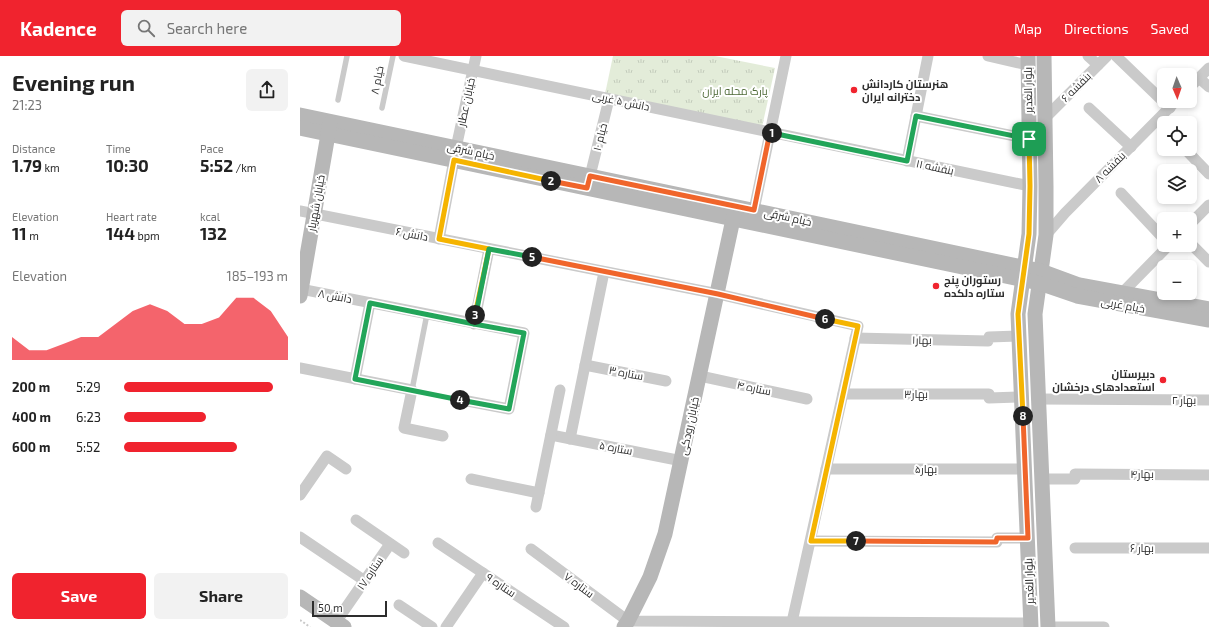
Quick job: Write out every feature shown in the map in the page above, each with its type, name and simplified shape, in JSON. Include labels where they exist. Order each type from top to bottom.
[{"type":"street","name":"دانش ۵ غربی","points":[[404,56],[770,132]]},
{"type":"street","name":"خیابان عطار","points":[[439,239],[476,56]]},
{"type":"street","points":[[754,210],[786,56]]},
{"type":"street","points":[[907,161],[928,56]]},
{"type":"street","points":[[988,56],[1028,60]]},
{"type":"street","name":"بلوار الغدیر","points":[[1044,56],[1046,235],[1035,314],[1048,627]]},
{"type":"street","points":[[1088,56],[1098,65]]},
{"type":"street","name":"بنفشه ۶","points":[[1045,118],[1107,56]]},
{"type":"street","points":[[1116,56],[1157,91]]},
{"type":"street","name":"بلوار الغدیر","points":[[1028,60],[1030,186],[1029,234],[1018,314],[1031,625]]},
{"type":"street","points":[[1209,68],[1199,78],[1209,88]]},
{"type":"street","name":"خیام ۱۰","points":[[589,182],[609,99]]},
{"type":"street","points":[[1089,108],[1131,147]]},
{"type":"street","name":"خیام شرقی","points":[[300,115],[329,127],[1024,274]]},
{"type":"street","points":[[916,116],[1029,139]]},
{"type":"street","name":"خیام شرقی","points":[[300,128],[329,127]]},
{"type":"street","name":"خیابان شهریار","points":[[300,291],[307,213],[329,127]]},
{"type":"street","name":"بنفشه ۸","points":[[1046,235],[1065,213],[1131,147],[1157,127]]},
{"type":"street","name":"بنفشه ۱۱","points":[[770,132],[1030,186]]},
{"type":"street","points":[[1192,156],[1209,174]]},
{"type":"street","points":[[1121,193],[1157,232]]},
{"type":"street","points":[[1197,217],[1209,204]]},
{"type":"street","name":"خیام شرقی","points":[[735,213],[754,210],[1024,274]]},
{"type":"street","name":"دانش ۶","points":[[307,213],[718,294],[858,326],[856,338]]},
{"type":"street","name":"خیابان رودکی","points":[[626,624],[650,577],[665,534],[735,213]]},
{"type":"street","points":[[474,324],[489,249]]},
{"type":"street","points":[[1197,250],[1209,262]]},
{"type":"street","points":[[1122,293],[1162,252]]},
{"type":"street","points":[[570,439],[604,272]]},
{"type":"street","points":[[1024,274],[1040,277]]},
{"type":"street","name":"خیام غربی","points":[[1040,277],[1209,309]]},
{"type":"street","name":"خیام غربی","points":[[1040,277],[1077,296],[1209,320]]},
{"type":"street","name":"دانش ۸","points":[[300,291],[524,333],[509,409],[457,399]]},
{"type":"street","points":[[355,379],[370,303]]},
{"type":"street","name":"بهار۱","points":[[856,338],[988,341],[988,337],[1019,336]]},
{"type":"street","points":[[792,622],[856,338]]},
{"type":"street","name":"ستاره ۳","points":[[585,365],[666,381]]},
{"type":"street","points":[[300,368],[412,390],[404,428],[443,436]]},
{"type":"street","name":"ستاره ۴","points":[[700,376],[807,399]]},
{"type":"street","points":[[536,507],[560,390]]},
{"type":"street","name":"بهار۳","points":[[843,394],[989,394],[989,398],[1022,398]]},
{"type":"street","name":"بهار ۲","points":[[1038,399],[1209,400]]},
{"type":"street","name":"ستاره ۵","points":[[551,435],[682,461]]},
{"type":"street","points":[[302,490],[327,456],[346,469]]},
{"type":"street","name":"بهار۵","points":[[826,469],[1025,469]]},
{"type":"street","name":"بهار۴","points":[[1042,479],[1075,479],[1075,474],[1209,475]]},
{"type":"street","points":[[471,479],[539,493]]},
{"type":"street","points":[[356,520],[404,553]]},
{"type":"street","points":[[300,537],[365,581]]},
{"type":"street","points":[[811,541],[996,542],[997,538],[1028,538]]},
{"type":"street","name":"ستاره ۹","points":[[438,543],[564,627]]},
{"type":"street","name":"ستاره ۱۷","points":[[340,624],[365,581],[390,544]]},
{"type":"street","name":"بهار ۶","points":[[1074,548],[1209,548]]},
{"type":"street","name":"ستاره ۷","points":[[531,549],[626,624]]},
{"type":"street","points":[[446,627],[482,573]]},
{"type":"street","points":[[300,597],[340,624]]},
{"type":"street","points":[[399,605],[432,627]]},
{"type":"street","points":[[626,624],[792,622],[828,625],[1031,625],[1048,627],[1104,627]]},
{"type":"lane","points":[[338,100],[347,56]]},
{"type":"lane","name":"خیام ۸","points":[[382,108],[392,56]]},
{"type":"lane","points":[[427,314],[412,390],[457,399]]},
{"type":"path","points":[[300,620],[310,627]]},
{"type":"green space","name":"پارک محله ایران","points":[[613,56],[715,56],[775,68],[762,127],[605,94]]},
{"type":"place","name":"هنرستان کاردانش دخترانه ایران","points":[[854,90]]},
{"type":"place","name":"رستوران پنج ستاره دلکده","points":[[936,286]]},
{"type":"place","name":"دبیرستان استعدادهای درخشان","points":[[1163,380]]},
{"type":"route","points":[[1029,139],[916,116],[907,161],[770,132],[754,210],[590,176],[587,188],[454,160],[439,239],[489,249],[474,324],[370,303],[355,379],[509,409],[524,333],[474,324],[481,286],[489,249],[718,294],[858,326],[811,541],[996,542],[997,538],[1028,538],[1018,314],[1029,234],[1029,139]]}]
